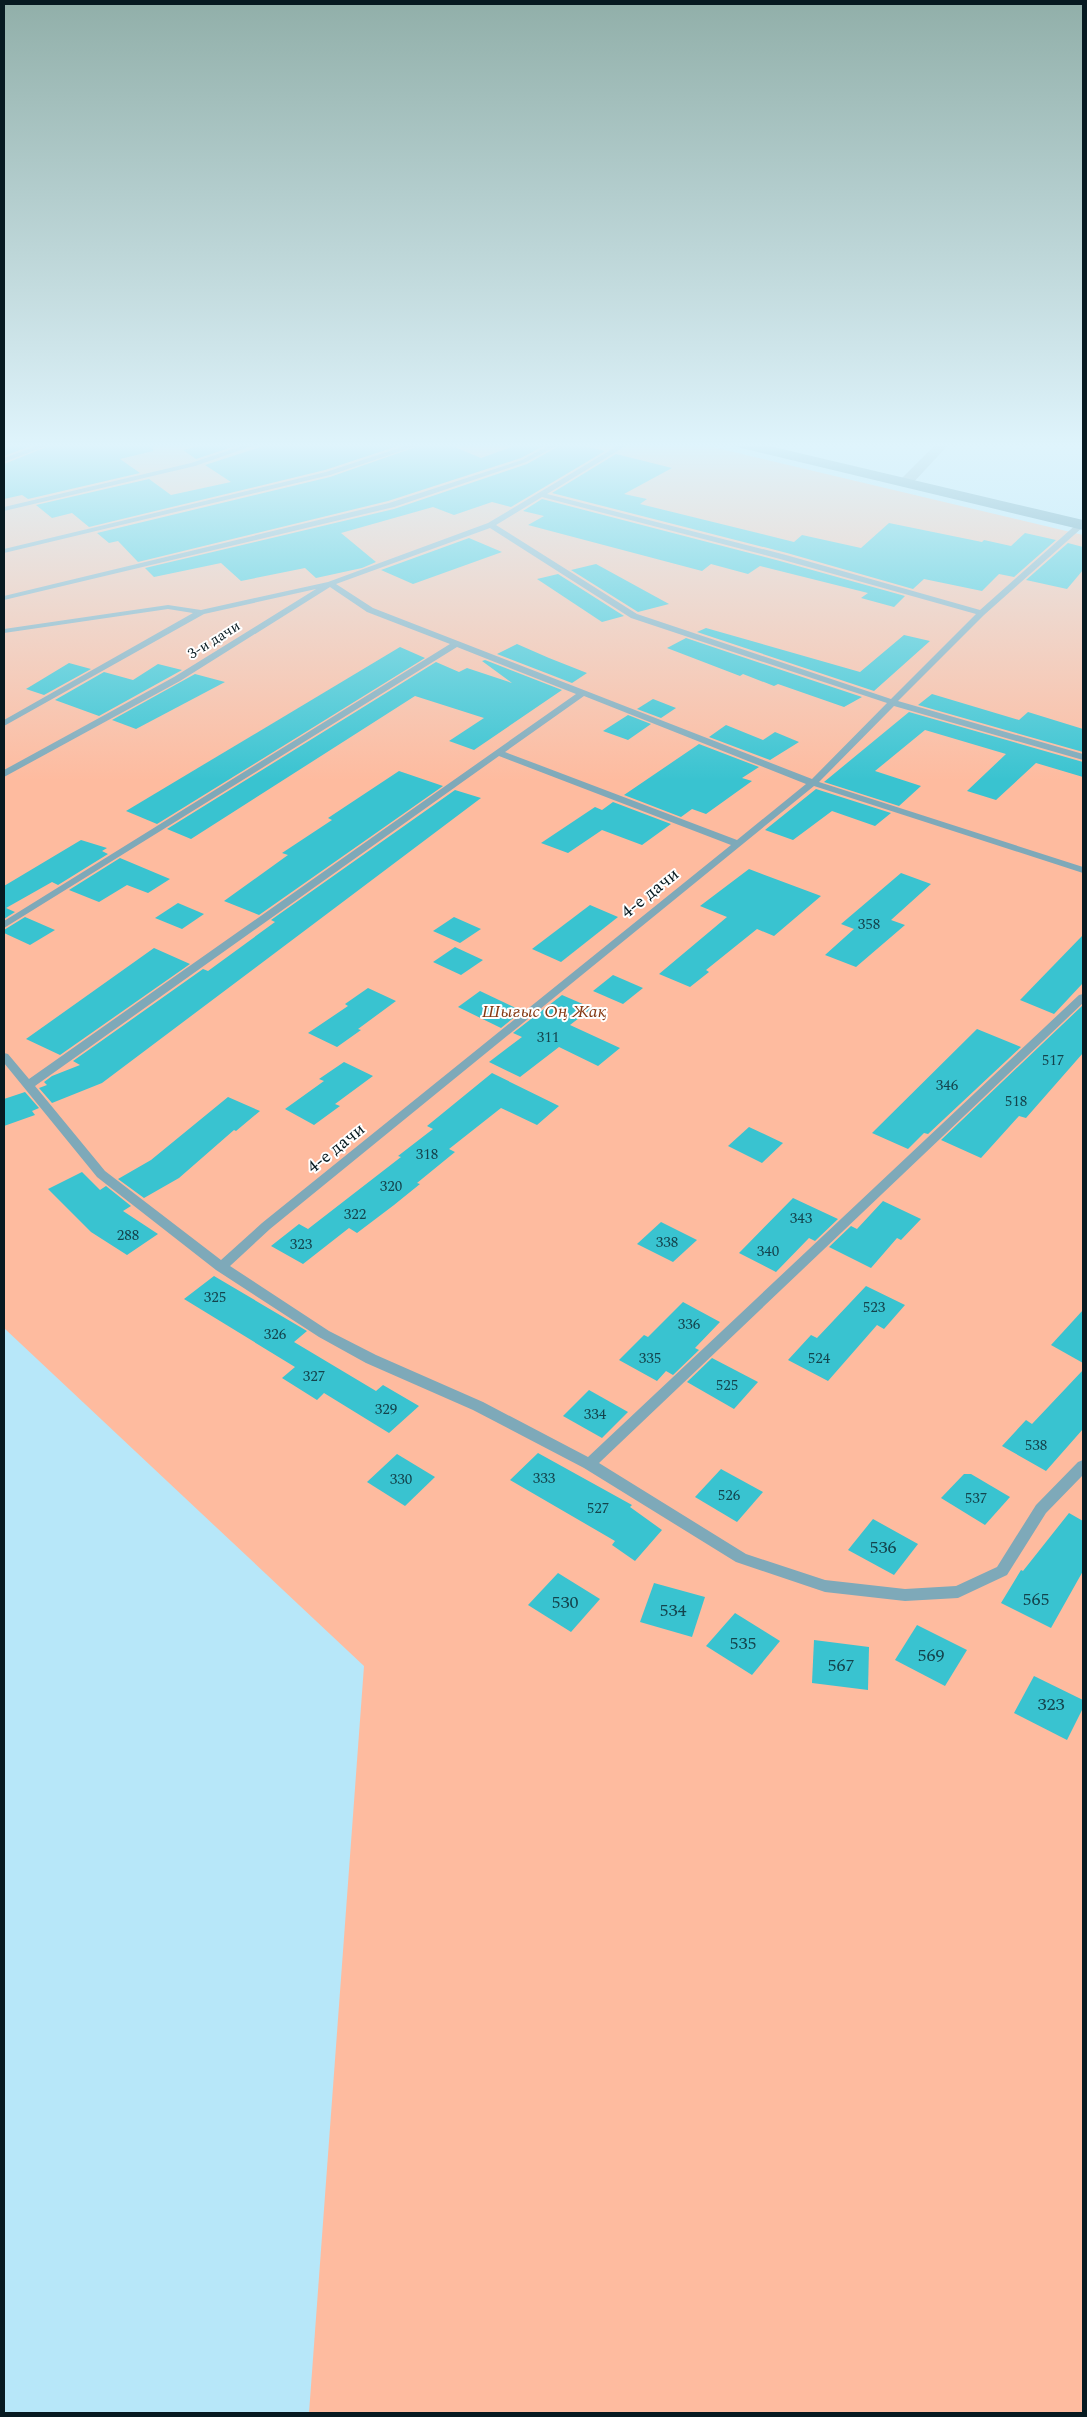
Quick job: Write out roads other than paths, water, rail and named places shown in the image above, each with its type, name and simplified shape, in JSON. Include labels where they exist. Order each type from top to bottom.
[{"type":"lane","points":[[4,598],[182,555]]},
{"type":"lane","name":"3-и дачи","points":[[4,774],[177,679],[330,584],[410,555]]},
{"type":"lane","points":[[538,555],[634,616],[891,702],[1083,757]]},
{"type":"lane","points":[[774,555],[982,613]]},
{"type":"lane","name":"4-е дачи","points":[[221,1267],[266,1226],[813,783],[891,702],[982,613],[1048,555]]},
{"type":"lane","points":[[4,722],[201,612],[330,584],[370,610],[813,783],[1083,870]]},
{"type":"lane","points":[[4,631],[168,607],[201,612]]},
{"type":"lane","points":[[4,925],[458,643]]},
{"type":"lane","points":[[28,1085],[583,694]]},
{"type":"lane","points":[[499,753],[738,844]]},
{"type":"lane","points":[[589,1464],[1083,997]]},
{"type":"lane","points":[[4,1056],[101,1174],[221,1267],[324,1334],[372,1359],[478,1406],[589,1464],[741,1558],[825,1586],[905,1595],[958,1592],[1002,1571],[1041,1509],[1083,1466]]},
{"type":"park label","name":"Шығыс Оң Жақ","points":[[544,1011]]}]
